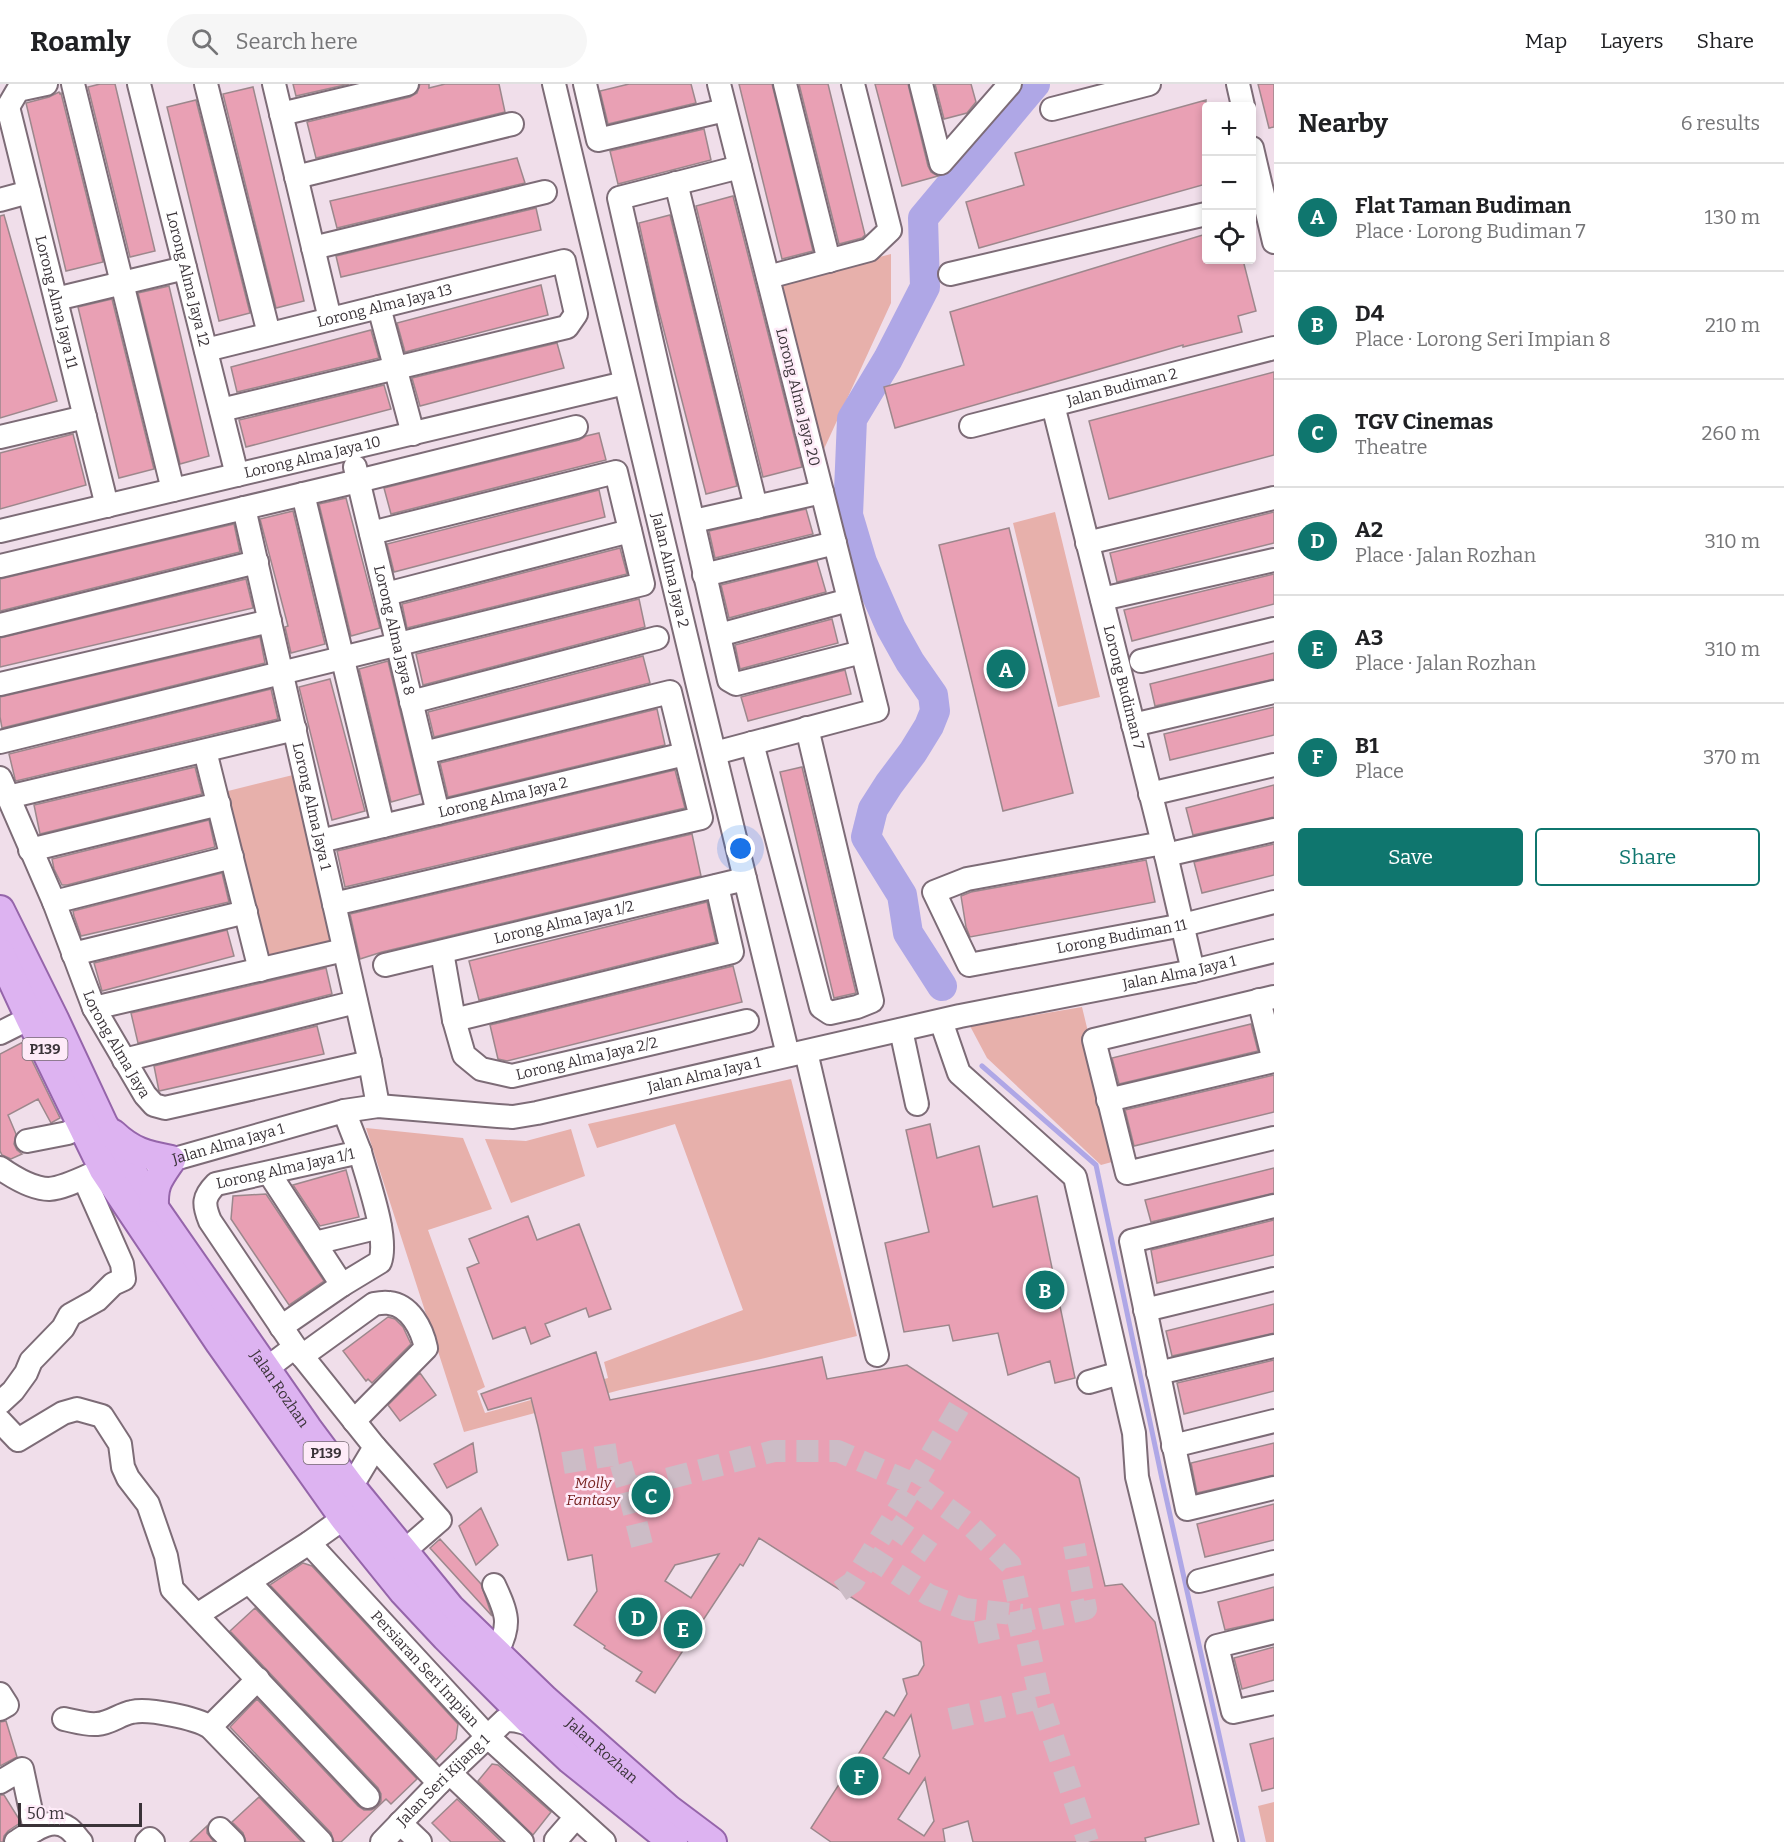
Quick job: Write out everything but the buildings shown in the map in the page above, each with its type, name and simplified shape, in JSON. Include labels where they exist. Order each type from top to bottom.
[{"type":"main road","name":"Jalan Rozhan","points":[[0,910],[54,1019],[92,1130],[95,1173],[146,1215],[266,1369],[351,1487],[450,1608],[545,1700],[668,1809],[712,1842]]},
{"type":"main road","name":"Jalan Rozhan","points":[[0,954],[30,1018],[92,1130],[133,1172]]},
{"type":"main road","points":[[92,1130],[146,1155],[171,1160],[157,1180],[146,1215]]},
{"type":"main road","points":[[133,1172],[126,1194],[146,1215]]},
{"type":"main road","name":"Jalan Rozhan","points":[[146,1215],[344,1518],[403,1591],[471,1664],[504,1707],[538,1729],[570,1759],[673,1842]]},
{"type":"street","points":[[4,108],[18,90],[46,84]]},
{"type":"street","points":[[73,84],[172,490]]},
{"type":"street","name":"Lorong Alma Jaya 12","points":[[139,84],[237,475]]},
{"type":"street","points":[[206,84],[269,334]]},
{"type":"street","points":[[274,84],[330,319]]},
{"type":"street","points":[[281,114],[406,84]]},
{"type":"street","name":"Jalan Alma Jaya 2","points":[[554,84],[745,879],[797,1054],[877,1355]]},
{"type":"street","name":"Lorong Alma Jaya 20","points":[[719,84],[877,710],[807,728]]},
{"type":"street","points":[[785,84],[830,261]]},
{"type":"street","points":[[768,277],[869,250],[890,230],[853,84]]},
{"type":"street","points":[[921,84],[941,163],[988,94],[1010,84]]},
{"type":"street","points":[[1052,108],[1149,84]]},
{"type":"street","points":[[1238,84],[1242,102]]},
{"type":"street","points":[[590,85],[598,140],[725,110]]},
{"type":"street","name":"Lorong Alma Jaya 11","points":[[4,108],[29,192],[107,506]]},
{"type":"street","points":[[296,177],[512,124]]},
{"type":"street","points":[[1253,156],[1274,242]]},
{"type":"street","points":[[740,167],[619,198],[729,680],[736,684],[862,652]]},
{"type":"street","points":[[676,183],[756,507]]},
{"type":"street","points":[[0,200],[29,192]]},
{"type":"street","points":[[313,248],[545,192]]},
{"type":"street","points":[[950,274],[1202,215]]},
{"type":"street","name":"Lorong Alma Jaya 13","points":[[206,350],[564,261],[576,314],[567,327],[395,368]]},
{"type":"street","points":[[56,299],[185,268]]},
{"type":"street","points":[[379,307],[412,434]]},
{"type":"street","name":"Jalan Budiman 2","points":[[971,426],[1274,348]]},
{"type":"street","points":[[221,410],[395,368]]},
{"type":"street","name":"Lorong Alma Jaya 10","points":[[0,531],[625,383]]},
{"type":"street","name":"Lorong Budiman 7","points":[[1053,405],[1193,970]]},
{"type":"street","points":[[0,437],[85,417]]},
{"type":"street","points":[[0,566],[576,427]]},
{"type":"street","name":"Lorong Alma Jaya 8","points":[[351,448],[438,813]]},
{"type":"street","points":[[0,741],[643,584],[616,472],[371,533]]},
{"type":"street","points":[[694,521],[822,492]]},
{"type":"street","points":[[303,494],[383,826]]},
{"type":"street","points":[[1088,543],[1274,498]]},
{"type":"street","name":"Lorong Alma Jaya 1","points":[[244,508],[370,1062],[378,1106]]},
{"type":"street","points":[[386,594],[630,531]]},
{"type":"street","points":[[704,575],[835,543]]},
{"type":"street","points":[[1102,600],[1274,560]]},
{"type":"street","points":[[0,624],[257,562]]},
{"type":"street","points":[[719,635],[849,600]]},
{"type":"street","points":[[0,684],[270,621]]},
{"type":"street","points":[[1141,661],[1274,629]]},
{"type":"street","points":[[411,702],[657,638]]},
{"type":"street","points":[[334,904],[700,818],[670,692],[424,753]]},
{"type":"street","points":[[1133,725],[1274,692]]},
{"type":"street","points":[[715,753],[807,728],[872,1001],[830,1013],[821,1007],[752,743]]},
{"type":"street","points":[[4,787],[206,751],[294,729]]},
{"type":"street","points":[[206,751],[260,970]]},
{"type":"street","name":"Lorong Alma Jaya 2","points":[[320,841],[685,754]]},
{"type":"street","points":[[1150,794],[1274,765]]},
{"type":"street","name":"Lorong Alma Jaya","points":[[4,787],[54,902],[94,1008],[145,1095],[154,1105],[165,1108],[370,1062]]},
{"type":"street","points":[[30,850],[219,804]]},
{"type":"street","points":[[1164,849],[1274,830]]},
{"type":"street","name":"Lorong Budiman 11","points":[[1164,849],[967,879],[934,892],[969,965],[1183,925],[1274,902]]},
{"type":"street","points":[[54,902],[232,857]]},
{"type":"street","name":"Lorong Alma Jaya 1/2","points":[[385,965],[745,879]]},
{"type":"street","points":[[454,1020],[732,952],[717,886]]},
{"type":"street","points":[[73,954],[246,912]]},
{"type":"street","points":[[94,1008],[344,950]]},
{"type":"street","name":"Jalan Alma Jaya 1","points":[[133,1172],[344,1111],[378,1106],[466,1115],[513,1117],[941,1021],[1193,970],[1274,951]]},
{"type":"street","name":"Lorong Alma Jaya 2/2","points":[[442,952],[454,1020],[464,1055],[481,1070],[512,1076],[747,1022]]},
{"type":"street","points":[[1108,1100],[1274,1061],[1267,998],[1094,1040],[1108,1100],[1127,1173],[1274,1138]]},
{"type":"street","points":[[124,1060],[356,1002]]},
{"type":"street","points":[[0,1033],[30,1018]]},
{"type":"street","points":[[941,1021],[959,1073],[1075,1177],[1134,1433],[1137,1477],[1226,1842]]},
{"type":"street","points":[[901,1030],[918,1104]]},
{"type":"street","name":"Lorong Alma Jaya 1/1","points":[[344,1111],[360,1152],[216,1184],[207,1193],[204,1208],[210,1221],[298,1351],[375,1447],[440,1520],[403,1552]]},
{"type":"street","points":[[27,1141],[92,1130]]},
{"type":"street","points":[[281,1327],[380,1262],[383,1256],[380,1227],[360,1152]]},
{"type":"street","points":[[9,1174],[48,1189],[95,1173]]},
{"type":"street","points":[[0,1403],[26,1373],[31,1361],[63,1328],[70,1315],[97,1300],[113,1284],[124,1279],[122,1264],[87,1185],[95,1173]]},
{"type":"street","points":[[269,1173],[342,1285]]},
{"type":"street","points":[[1274,1206],[1131,1241],[1186,1509],[1274,1488]]},
{"type":"street","points":[[315,1243],[380,1227]]},
{"type":"street","points":[[1145,1310],[1274,1279]]},
{"type":"street","points":[[266,1369],[374,1304],[388,1302],[401,1306],[422,1332],[426,1348],[354,1421]]},
{"type":"street","points":[[1158,1373],[1274,1346]]},
{"type":"street","points":[[1089,1382],[1120,1373]]},
{"type":"street","points":[[0,1421],[18,1440],[63,1413],[77,1410],[102,1416],[120,1444],[123,1467],[128,1478],[148,1504],[166,1556],[172,1589],[368,1797]]},
{"type":"street","points":[[1173,1446],[1274,1421]]},
{"type":"street","points":[[351,1487],[375,1447]]},
{"type":"street","points":[[197,1615],[344,1518]]},
{"type":"street","name":"Persiaran Seri Impian","points":[[309,1543],[487,1736],[604,1842]]},
{"type":"street","points":[[1198,1581],[1274,1562]]},
{"type":"street","points":[[249,1582],[445,1778],[522,1842]]},
{"type":"street","points":[[494,1585],[507,1620],[505,1638],[496,1653]]},
{"type":"street","points":[[1274,1632],[1217,1646],[1233,1712],[1274,1703]]},
{"type":"street","points":[[210,1727],[258,1679]]},
{"type":"street","name":"Jalan Seri Kijang 1","points":[[382,1842],[487,1736],[504,1707]]},
{"type":"street","points":[[64,1719],[95,1725],[113,1721],[131,1712],[151,1712],[201,1721],[210,1727],[321,1842]]},
{"type":"street","points":[[0,1782],[22,1769],[26,1836],[51,1823],[74,1834]]},
{"type":"street","points":[[557,1842],[556,1840],[576,1817]]},
{"type":"street","points":[[400,1823],[420,1842]]},
{"type":"street","points":[[147,1842],[150,1839],[153,1842]]},
{"type":"shaded area","points":[[891,254],[891,303],[824,449],[781,283]]},
{"type":"shaded area","points":[[1055,512],[1100,697],[1058,707],[1013,523]]},
{"type":"shaded area","points":[[293,775],[332,944],[263,961],[224,792]]},
{"type":"shaded area","points":[[1082,1007],[1119,1160],[1101,1165],[987,1058],[970,1026]]},
{"type":"shaded area","points":[[791,1079],[857,1336],[620,1390],[464,1432],[366,1128],[463,1138],[492,1209],[428,1230],[485,1387],[477,1391],[485,1413],[608,1378],[604,1362],[743,1310],[675,1124],[597,1148],[588,1124]]},
{"type":"shaded area","points":[[571,1129],[585,1176],[511,1203],[485,1139],[526,1141]]},
{"type":"shaded area","points":[[1274,1802],[1274,1842],[1266,1842],[1258,1806]]},
{"type":"waterway","points":[[942,986],[908,933],[902,895],[866,837],[873,809],[913,752],[929,726],[935,711],[933,695],[910,662],[891,628],[862,562],[848,515],[852,419],[888,359],[925,287],[923,218],[1035,84]]},
{"type":"waterway","points":[[982,1066],[1096,1165],[1162,1479],[1243,1842]]},
{"type":"tunnel","points":[[840,1591],[853,1582],[962,1402]]},
{"type":"tunnel","points":[[642,1545],[628,1489],[774,1451],[838,1451],[914,1484],[969,1524],[1010,1564],[1040,1698],[1088,1842]]},
{"type":"tunnel","points":[[563,1463],[618,1454],[628,1489]]},
{"type":"tunnel","points":[[890,1524],[931,1553]]},
{"type":"tunnel","points":[[976,1633],[1086,1609],[1074,1545]]},
{"type":"tunnel","points":[[869,1556],[929,1595],[965,1609],[1022,1615]]},
{"type":"tunnel","points":[[950,1719],[1040,1698]]},
{"type":"place","name":"Flat Taman Budiman","points":[[1006,669]]},
{"type":"place","name":"D4","points":[[1045,1290]]},
{"type":"place","name":"TGV Cinemas","points":[[651,1495]]},
{"type":"place","name":"A2","points":[[638,1617]]},
{"type":"place","name":"A3","points":[[683,1629]]},
{"type":"place","name":"B1","points":[[859,1776]]},
{"type":"park label","name":"Molly Fantasy","points":[[593,1492]]}]
